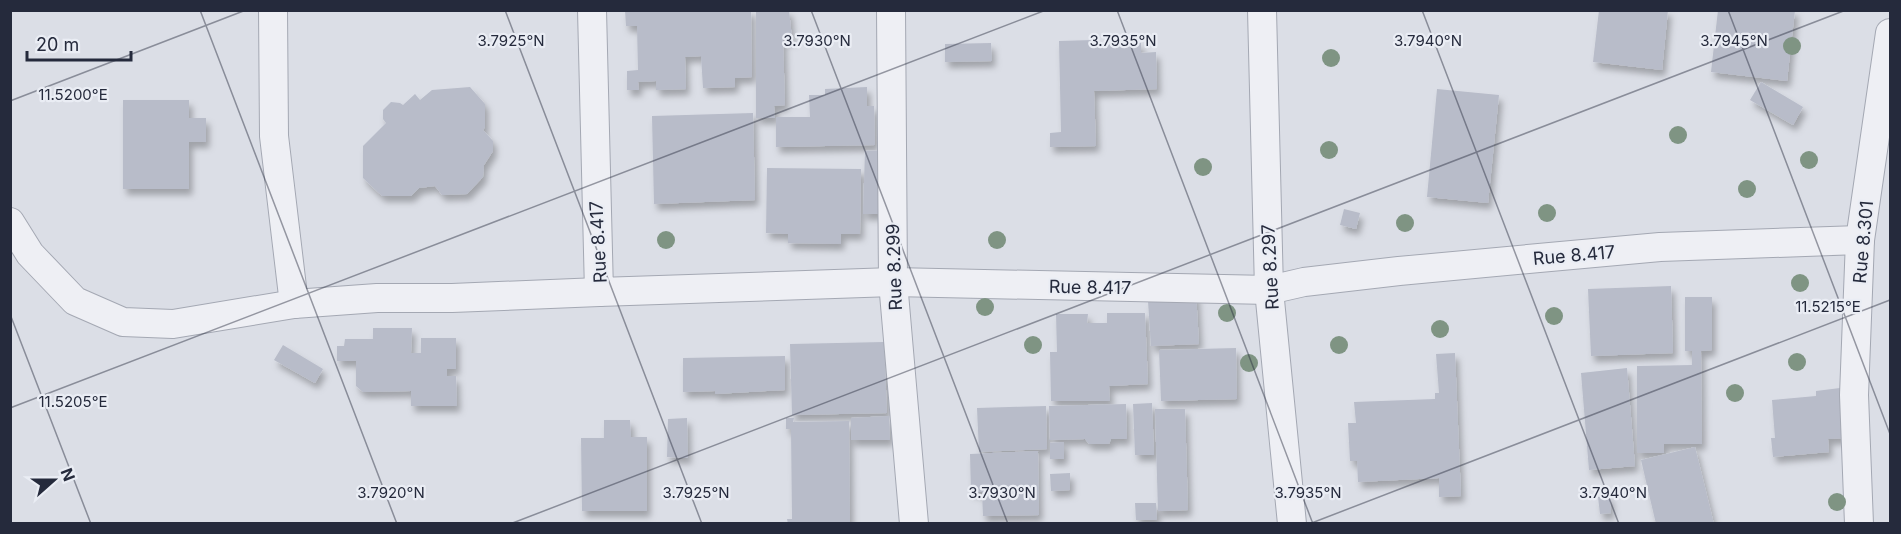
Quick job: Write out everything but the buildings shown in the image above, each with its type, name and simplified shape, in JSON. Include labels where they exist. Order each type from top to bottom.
[{"type":"street","points":[[273,10],[274,136],[294,304]]},
{"type":"street","name":"Rue 8.417","points":[[592,10],[599,292],[893,282],[1269,290],[1304,282],[1399,271],[1594,253],[1860,240]]},
{"type":"street","name":"Rue 8.299","points":[[891,10],[893,282],[914,524]]},
{"type":"street","name":"Rue 8.297","points":[[1262,10],[1269,290],[1292,524]]},
{"type":"street","name":"Rue 8.301","points":[[1859,524],[1854,395],[1860,240],[1890,33]]},
{"type":"street","points":[[10,222],[30,254],[75,302],[123,322],[173,324],[294,304],[377,298],[452,298],[599,292]]}]
